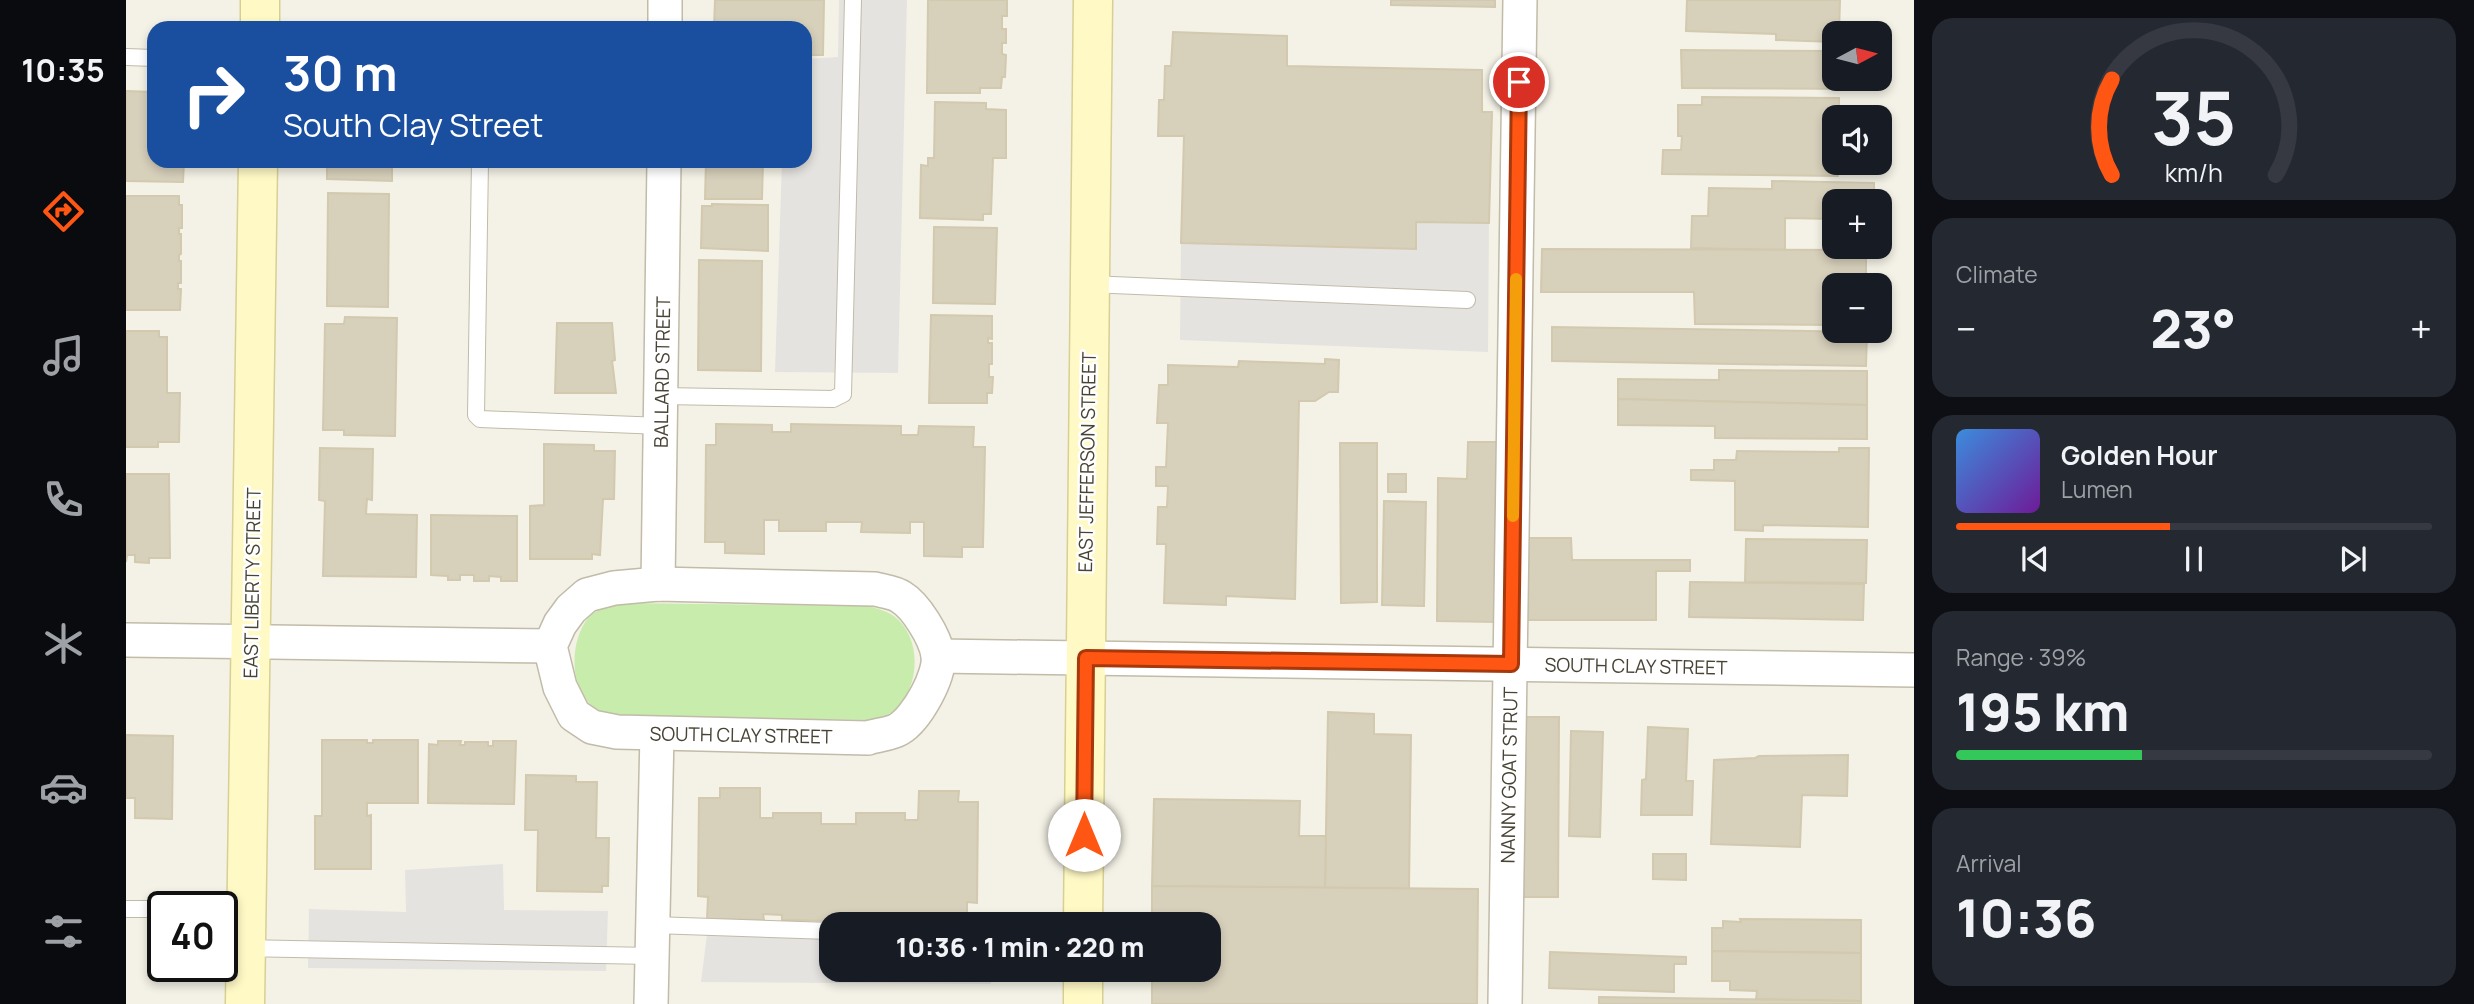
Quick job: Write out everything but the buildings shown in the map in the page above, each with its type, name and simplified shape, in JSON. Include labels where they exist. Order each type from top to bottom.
[{"type":"street","points":[[260,0],[260,21]]},
{"type":"street","points":[[665,0],[665,21]]},
{"type":"street","name":"EAST JEFFERSON STREET","points":[[1083,912],[1093,0]]},
{"type":"street","name":"NANNY GOAT STRUT","points":[[1505,1004],[1520,0]]},
{"type":"street","name":"EAST LIBERTY STREET","points":[[245,1004],[242,924],[251,642],[258,168]]},
{"type":"street","name":"BALLARD STREET","points":[[658,584],[664,168]]},
{"type":"street","points":[[126,640],[550,646],[571,608],[587,595],[614,588],[658,584],[875,589],[900,596],[918,613],[928,629],[938,656]]},
{"type":"street","name":"SOUTH CLAY STREET","points":[[550,646],[560,687],[574,715],[592,727],[617,732],[657,734],[868,737],[899,729],[930,692],[938,656],[1914,670]]},
{"type":"street","points":[[651,1004],[657,734]]},
{"type":"street","points":[[1083,982],[1083,1004]]},
{"type":"lane","points":[[480,168],[476,415],[480,419],[662,411],[833,399],[843,394],[853,0]]},
{"type":"lane","points":[[126,57],[147,58]]},
{"type":"lane","points":[[1089,284],[1467,300]]},
{"type":"lane","points":[[126,909],[147,909]]},
{"type":"lane","points":[[242,924],[652,941],[819,932]]},
{"type":"green space","points":[[623,603],[869,606],[889,613],[904,626],[914,651],[913,678],[909,691],[893,711],[867,720],[617,716],[605,713],[591,705],[582,693],[574,660],[578,637],[588,618],[599,610]]},
{"type":"shaded area","points":[[839,0],[907,0],[898,373],[775,372],[782,168],[812,168],[812,59],[838,57]]},
{"type":"shaded area","points":[[1416,222],[1489,223],[1488,352],[1180,340],[1181,243],[1415,249]]},
{"type":"shaded area","points":[[503,864],[504,910],[608,911],[606,971],[308,968],[309,909],[406,912],[405,870]]},
{"type":"shaded area","points":[[819,932],[819,982],[991,984],[701,982],[707,934]]},
{"type":"slow traffic","points":[[1513,516],[1516,279]]},
{"type":"route","points":[[1084,835],[1086,658],[1511,664],[1519,82]]}]
